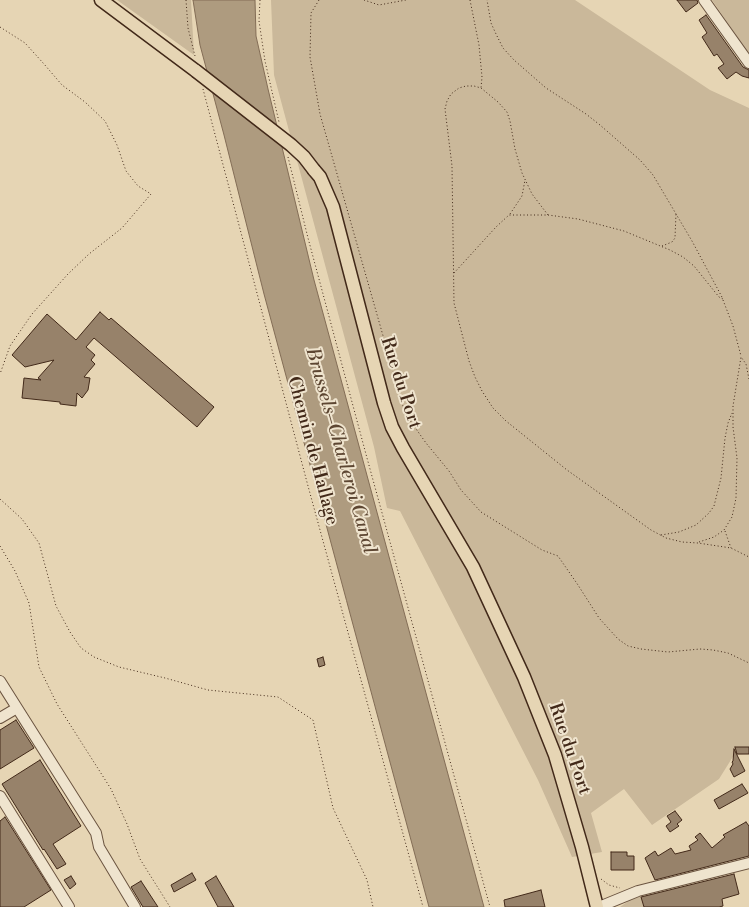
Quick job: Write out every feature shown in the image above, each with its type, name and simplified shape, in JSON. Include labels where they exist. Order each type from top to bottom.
[{"type":"main road","name":"Rue du Port","points":[[101,0],[291,145],[304,157],[320,177],[333,208],[392,427],[473,567],[524,678],[555,755],[595,880],[598,907]]},
{"type":"street","points":[[704,0],[749,63]]},
{"type":"street","points":[[0,682],[96,833],[99,847],[135,907]]},
{"type":"street","points":[[0,718],[16,708]]},
{"type":"street","points":[[0,796],[69,907]]},
{"type":"street","points":[[598,907],[638,891],[749,863]]},
{"type":"path","points":[[186,0],[188,28],[194,55]]},
{"type":"path","points":[[260,0],[259,21],[265,61],[281,126]]},
{"type":"path","points":[[319,0],[311,13],[310,57],[320,114],[403,406],[409,418],[461,490],[481,512],[542,550],[558,556],[599,618],[618,639],[628,646],[641,650],[668,652],[700,649],[713,650],[728,653],[749,663]]},
{"type":"path","points":[[364,0],[379,5],[406,0]]},
{"type":"path","points":[[470,0],[479,45],[482,77],[481,88]]},
{"type":"path","points":[[487,0],[496,34],[503,48],[514,60],[546,88],[600,125],[640,160],[653,175],[676,212],[722,299],[733,326],[741,357],[746,364],[749,379]]},
{"type":"path","points":[[0,27],[24,44],[62,86],[85,102],[105,121],[117,145],[126,171],[138,186],[151,194],[122,228],[68,274],[32,314],[10,346],[0,374]]},
{"type":"path","points":[[548,214],[532,194],[522,173],[507,112],[481,88],[466,86],[459,88],[451,94],[445,109],[452,166],[454,304],[467,354],[475,378],[482,391],[493,408],[506,421],[567,470],[651,530],[666,538],[682,542],[732,548],[749,557]]},
{"type":"path","name":"Chemin de Hallage","points":[[203,89],[308,486],[423,907]]},
{"type":"path","points":[[287,154],[310,248],[490,907]]},
{"type":"path","points":[[454,273],[485,238],[509,215],[522,196],[526,179]]},
{"type":"path","points":[[662,246],[672,242],[675,238],[676,212]]},
{"type":"path","points":[[509,215],[548,214],[584,220],[624,231],[662,246],[683,257],[694,266],[722,299]]},
{"type":"path","points":[[698,543],[714,537],[724,530],[732,517],[736,498],[737,458],[733,411],[741,357]]},
{"type":"path","points":[[660,535],[679,532],[696,525],[714,506],[721,478],[725,438],[733,411]]},
{"type":"path","points":[[0,499],[22,519],[39,542],[56,606],[81,648],[94,657],[119,667],[208,690],[278,697],[313,720],[333,808],[367,880],[373,907]]},
{"type":"path","points":[[724,530],[732,548]]},
{"type":"path","points":[[0,546],[15,571],[29,603],[39,668],[57,704],[111,789],[140,859],[170,907]]},
{"type":"path","points":[[595,880],[617,888],[638,891]]},
{"type":"shaded area","points":[[117,0],[191,0],[194,55]]},
{"type":"shaded area","points":[[271,0],[575,0],[710,90],[749,108],[749,754],[734,755],[719,779],[652,825],[624,789],[591,813],[602,852],[572,857],[538,780],[400,511],[387,508],[374,447],[274,75]]},
{"type":"shaded area","points":[[712,0],[749,0],[749,54]]},
{"type":"shaded area","points":[[641,896],[644,907],[620,907],[630,900]]},
{"type":"water","name":"Brussels–Charleroi Canal","points":[[193,0],[255,0],[256,36],[314,280],[484,907],[429,907],[264,294],[200,45]]},
{"type":"building","points":[[677,0],[697,0],[698,3],[686,12]]},
{"type":"building","points":[[706,15],[743,67],[749,70],[749,78],[736,72],[727,79],[718,68],[724,64],[717,54],[714,56],[702,37],[707,33],[699,20]]},
{"type":"building","points":[[100,312],[109,320],[111,318],[214,407],[197,427],[94,338],[86,347],[95,355],[91,360],[95,364],[84,377],[90,378],[88,390],[82,398],[77,393],[76,406],[60,404],[60,402],[22,398],[24,378],[41,380],[38,378],[54,360],[25,367],[12,355],[47,314],[76,340]]},
{"type":"building","points":[[323,657],[325,665],[319,667],[317,659]]},
{"type":"building","points":[[16,720],[34,748],[0,769],[0,730]]},
{"type":"building","points":[[735,747],[749,747],[749,754],[737,754]]},
{"type":"building","points":[[734,749],[745,771],[734,777],[730,769],[733,764]]},
{"type":"building","points":[[40,760],[81,826],[53,844],[66,864],[57,869],[2,784]]},
{"type":"building","points":[[742,784],[748,793],[719,809],[714,800]]},
{"type":"building","points":[[675,811],[682,820],[677,824],[679,826],[670,832],[666,826],[671,822],[667,816]]},
{"type":"building","points":[[5,817],[51,890],[24,907],[0,907],[0,821]]},
{"type":"building","points":[[746,822],[749,826],[749,856],[655,880],[645,858],[655,851],[658,856],[671,848],[675,854],[691,850],[689,846],[698,840],[695,837],[700,833],[712,848],[725,837],[723,835]]},
{"type":"building","points":[[611,852],[627,852],[627,856],[634,856],[634,870],[611,870]]},
{"type":"building","points":[[192,873],[196,880],[174,892],[171,885]]},
{"type":"building","points":[[734,874],[739,894],[722,899],[723,906],[644,907],[641,897]]},
{"type":"building","points":[[71,876],[76,884],[70,889],[64,880]]},
{"type":"building","points":[[216,876],[234,907],[218,907],[205,883]]},
{"type":"building","points":[[141,881],[158,907],[143,907],[131,887]]},
{"type":"building","points":[[541,890],[545,907],[505,907],[504,900]]}]
